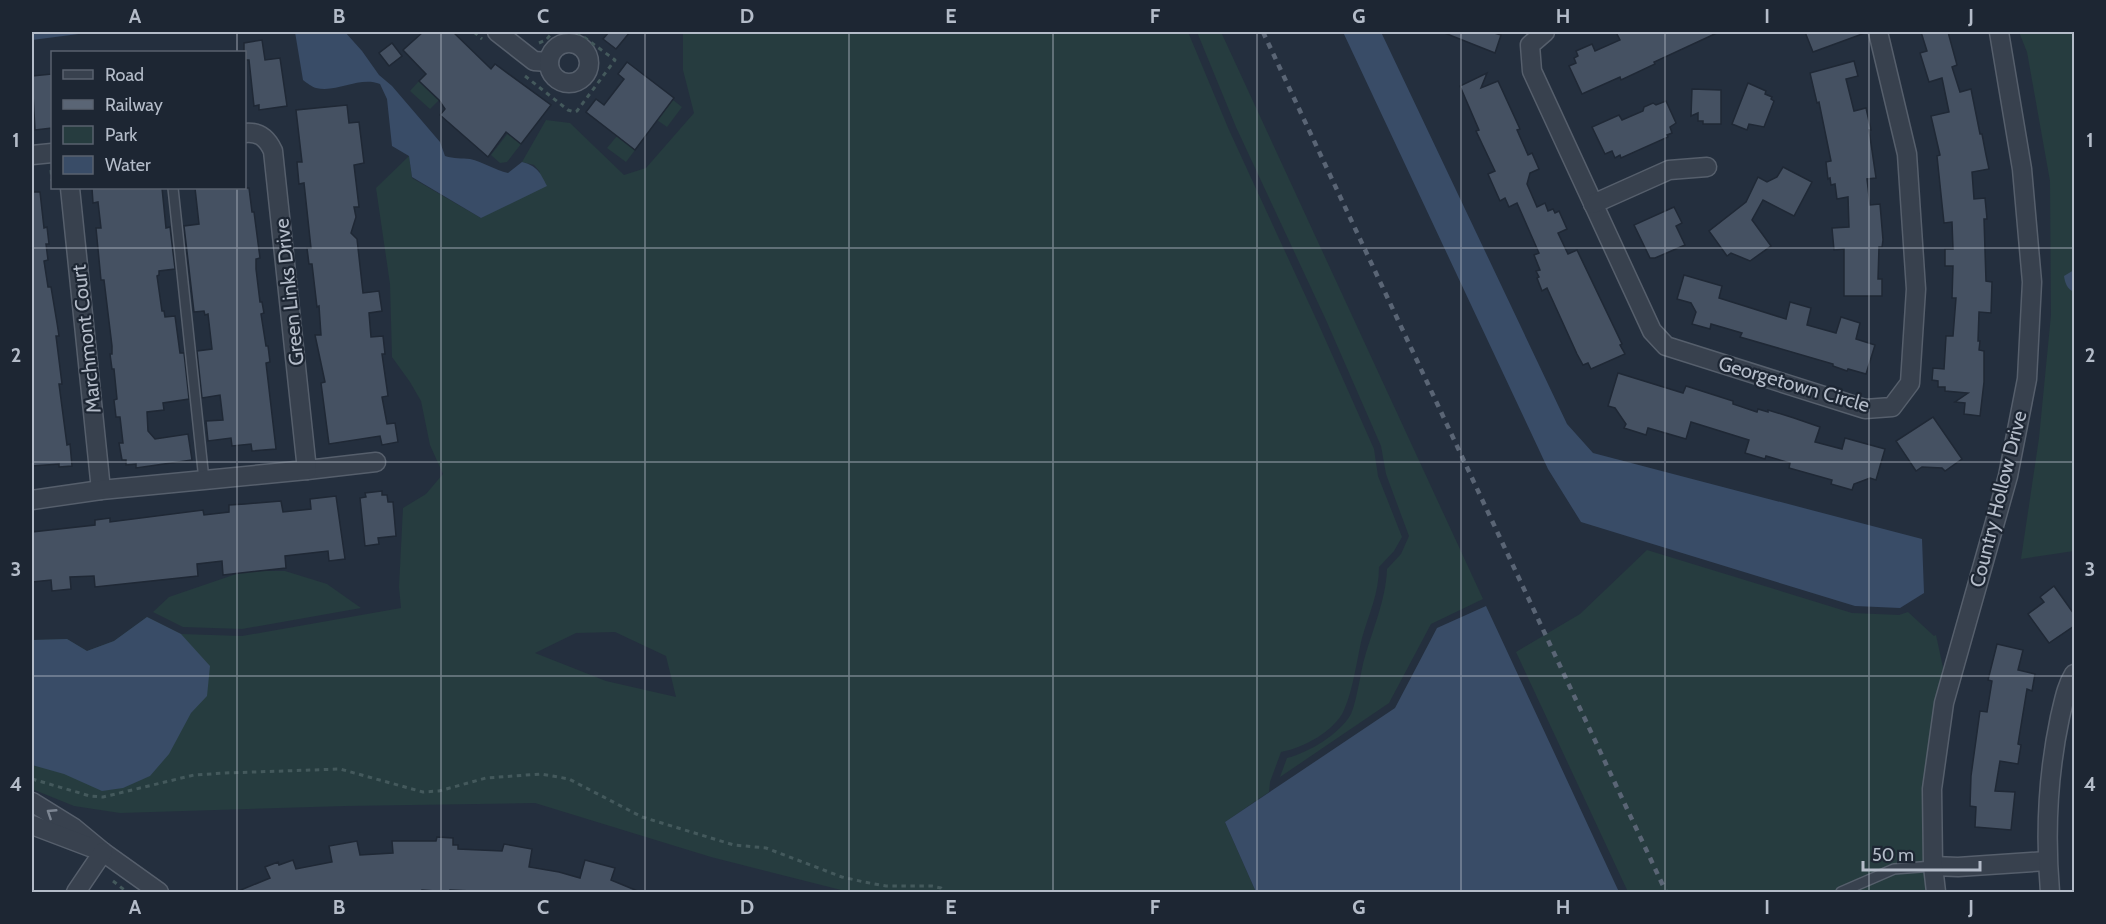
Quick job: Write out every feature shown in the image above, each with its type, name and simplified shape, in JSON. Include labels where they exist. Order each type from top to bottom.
[{"type":"street","points":[[497,32],[534,61],[549,62]]},
{"type":"street","name":"Georgetown Circle","points":[[1545,32],[1530,45],[1532,71],[1652,331],[1666,346],[1865,409],[1892,407],[1910,383],[1916,289],[1907,154],[1878,32]]},
{"type":"street","name":"Country Hollow Drive","points":[[1935,892],[1932,789],[1944,703],[2008,476],[2027,379],[2031,270],[2022,169],[1999,32]]},
{"type":"street","name":"Green Links Drive","points":[[246,133],[252,132],[268,140],[273,151],[308,470]]},
{"type":"street","points":[[32,155],[51,161]]},
{"type":"street","points":[[1593,204],[1669,170],[1707,168]]},
{"type":"street","name":"Marchmont Court","points":[[70,189],[101,490]]},
{"type":"street","points":[[32,500],[101,490],[376,462]]},
{"type":"street","points":[[2050,892],[2047,861],[2049,798],[2055,741],[2067,684],[2074,674]]},
{"type":"street","points":[[32,802],[74,828],[159,892]]},
{"type":"street","points":[[32,825],[103,852]]},
{"type":"street","points":[[76,892],[103,852]]},
{"type":"street","points":[[1933,866],[1958,867],[2047,861]]},
{"type":"lane","points":[[173,189],[204,480]]},
{"type":"lane","points":[[1841,892],[1894,870],[1933,866]]},
{"type":"path","points":[[536,43],[541,44],[553,32]]},
{"type":"path","points":[[32,779],[90,796],[103,797],[194,775],[225,773],[340,770],[423,792],[439,791],[486,777],[541,774],[558,776],[569,779],[642,817],[714,840],[734,845],[766,848],[842,877],[864,882],[886,886],[932,886],[941,888],[945,892]]},
{"type":"green space","points":[[683,32],[1188,32],[1229,130],[1374,449],[1378,476],[1402,537],[1394,551],[1379,567],[1375,595],[1362,638],[1350,694],[1340,718],[1317,737],[1299,747],[1281,752],[1270,782],[1269,792],[1225,822],[1256,892],[849,892],[711,857],[535,803],[120,813],[74,806],[32,789],[32,640],[67,639],[87,651],[114,641],[147,617],[181,634],[242,636],[401,608],[399,587],[403,508],[426,494],[443,474],[430,445],[421,401],[392,357],[390,284],[376,188],[409,156],[412,178],[481,218],[540,172],[534,165],[522,162],[546,120],[570,123],[624,175],[646,168],[694,113],[683,70]],"holes":[[[615,632],[666,656],[676,697],[606,681],[535,653],[576,633]]]},
{"type":"green space","points":[[1197,32],[1221,32],[1483,599],[1431,624],[1389,703],[1280,777],[1287,758],[1323,742],[1339,729],[1351,714],[1381,605],[1387,569],[1401,554],[1409,536],[1386,474],[1381,446],[1326,320],[1236,127]]},
{"type":"green space","points":[[2019,32],[2074,32],[2074,551],[2021,559],[2039,438],[2051,315],[2050,181],[2027,52]]},
{"type":"green space","points":[[419,81],[439,100],[430,109],[410,91]]},
{"type":"green space","points":[[673,100],[682,107],[667,127],[657,120]]},
{"type":"green space","points":[[508,133],[521,144],[507,162],[500,163],[491,155]]},
{"type":"green space","points":[[617,136],[635,150],[626,162],[607,148]]},
{"type":"green space","points":[[1647,550],[1852,613],[1899,615],[1908,612],[1934,636],[1936,635],[1944,672],[1923,789],[1923,873],[1926,892],[1628,892],[1516,652],[1580,614]]},
{"type":"green space","points":[[245,571],[285,571],[327,584],[361,608],[242,629],[183,627],[153,612],[169,597]]},
{"type":"water","points":[[32,32],[94,32],[32,40]]},
{"type":"water","points":[[295,32],[345,32],[379,75],[392,86],[440,142],[445,156],[470,159],[508,173],[522,162],[538,170],[547,186],[481,218],[412,177],[409,156],[392,146],[387,99],[380,84],[364,82],[324,89],[311,86],[303,80]]},
{"type":"water","points":[[1343,32],[1381,32],[1567,424],[1593,453],[1922,539],[1924,593],[1900,608],[1855,606],[1581,522],[1548,469]]},
{"type":"water","points":[[2074,270],[2074,292],[2067,286],[2064,276]]},
{"type":"water","points":[[1486,606],[1619,892],[1256,892],[1225,822],[1395,708],[1437,628]]},
{"type":"water","points":[[147,617],[181,634],[210,666],[207,696],[191,713],[169,754],[150,776],[123,788],[102,791],[64,774],[32,765],[32,640],[67,639],[87,651],[114,641]]},
{"type":"building","points":[[423,32],[453,32],[491,69],[495,64],[551,105],[521,144],[506,132],[488,157],[440,115],[445,109],[419,81],[426,74],[403,50]]},
{"type":"building","points":[[609,32],[630,32],[616,49],[603,39]]},
{"type":"building","points":[[1442,32],[1491,32],[1501,35],[1495,53]]},
{"type":"building","points":[[1616,32],[1719,32],[1621,80],[1620,77],[1582,94],[1569,66],[1576,63],[1574,58],[1578,56],[1576,51],[1592,44],[1595,51],[1620,40]]},
{"type":"building","points":[[1805,32],[1865,32],[1865,33],[1813,52]]},
{"type":"building","points":[[1921,32],[1948,32],[1957,65],[1952,67],[1960,92],[1971,89],[1989,169],[1972,172],[1974,199],[1985,198],[1986,281],[1992,282],[1991,313],[1979,312],[1979,350],[1984,351],[1984,382],[1980,416],[1964,414],[1965,403],[1955,402],[1968,393],[1945,391],[1945,387],[1938,387],[1938,381],[1932,380],[1933,368],[1944,369],[1946,336],[1953,336],[1956,298],[1952,298],[1953,266],[1945,266],[1945,249],[1953,249],[1952,222],[1944,223],[1937,156],[1940,155],[1931,116],[1949,112],[1942,78],[1929,82],[1920,53],[1927,51]]},
{"type":"building","points":[[262,40],[265,60],[280,58],[287,106],[259,110],[259,105],[254,106],[249,60],[246,60],[244,43]]},
{"type":"building","points":[[392,43],[402,56],[389,66],[379,53]]},
{"type":"building","points":[[1854,61],[1858,76],[1846,79],[1854,111],[1866,108],[1871,130],[1869,130],[1876,178],[1867,179],[1870,205],[1880,204],[1883,240],[1882,247],[1879,247],[1878,279],[1882,279],[1882,296],[1844,296],[1844,249],[1834,250],[1832,228],[1849,227],[1848,197],[1837,199],[1835,184],[1831,185],[1830,178],[1828,179],[1826,162],[1831,161],[1819,102],[1817,103],[1810,73]]},
{"type":"building","points":[[627,62],[674,98],[635,150],[586,112],[596,99],[604,105],[624,79],[618,74]]},
{"type":"building","points":[[1487,73],[1481,88],[1498,81],[1520,129],[1517,130],[1528,155],[1532,153],[1539,169],[1530,173],[1527,184],[1537,207],[1545,203],[1548,211],[1553,209],[1555,213],[1559,211],[1567,229],[1558,233],[1568,254],[1577,250],[1622,344],[1620,345],[1625,354],[1591,369],[1588,363],[1583,365],[1577,354],[1547,288],[1542,291],[1536,271],[1540,270],[1534,255],[1539,253],[1517,203],[1509,207],[1505,198],[1500,201],[1488,174],[1495,171],[1476,131],[1479,130],[1460,86]]},
{"type":"building","points":[[51,74],[51,128],[35,130],[32,76]]},
{"type":"building","points":[[1748,83],[1766,91],[1765,94],[1772,97],[1774,101],[1764,127],[1749,124],[1747,130],[1732,124]]},
{"type":"building","points":[[1692,89],[1721,90],[1721,124],[1703,124],[1703,121],[1698,121],[1698,113],[1691,116]]},
{"type":"building","points":[[1666,101],[1676,123],[1670,127],[1672,133],[1667,135],[1668,137],[1621,158],[1620,155],[1615,158],[1612,151],[1605,154],[1592,127],[1619,115],[1622,120],[1643,111],[1644,107],[1653,103],[1656,105]]},
{"type":"building","points":[[347,105],[349,123],[359,122],[364,163],[354,165],[359,207],[354,207],[356,217],[351,233],[357,239],[363,293],[379,291],[382,311],[369,313],[371,337],[383,336],[385,354],[382,354],[388,396],[382,397],[387,424],[395,423],[398,442],[382,445],[380,436],[329,444],[321,383],[325,382],[315,335],[321,335],[319,306],[317,307],[312,264],[309,264],[307,248],[311,248],[304,183],[299,184],[297,162],[302,162],[296,110]]},
{"type":"building","points":[[1783,167],[1812,182],[1794,216],[1763,200],[1752,220],[1771,246],[1750,261],[1731,253],[1727,256],[1709,231],[1746,202],[1758,177],[1767,182],[1777,177]]},
{"type":"building","points":[[249,188],[260,258],[256,259],[256,269],[270,362],[266,363],[276,449],[252,451],[251,444],[232,446],[231,438],[208,441],[206,421],[223,420],[220,395],[202,398],[197,351],[212,349],[208,314],[205,315],[204,311],[194,312],[184,226],[199,224],[195,189]]},
{"type":"building","points":[[92,189],[162,189],[166,228],[170,227],[175,269],[159,271],[157,276],[162,311],[165,317],[175,316],[180,353],[184,353],[189,399],[163,403],[164,410],[147,412],[148,431],[155,439],[188,434],[192,460],[136,468],[136,464],[126,465],[126,460],[122,460],[119,443],[123,443],[120,417],[116,417],[114,400],[117,399],[110,354],[112,354],[112,346],[104,280],[101,280],[96,228],[101,228],[98,202],[93,203]]},
{"type":"building","points":[[32,192],[40,192],[44,228],[47,227],[48,260],[44,261],[59,336],[56,336],[62,384],[59,384],[72,466],[59,467],[59,464],[32,466]]},
{"type":"building","points":[[1674,207],[1682,223],[1676,226],[1685,245],[1650,258],[1634,225]]},
{"type":"building","points":[[1684,275],[1722,286],[1719,298],[1786,319],[1790,302],[1811,308],[1807,325],[1836,333],[1841,317],[1860,323],[1856,339],[1875,345],[1866,374],[1848,369],[1847,371],[1833,364],[1740,337],[1742,333],[1711,324],[1710,329],[1692,324],[1696,312],[1691,303],[1677,299]]},
{"type":"building","points":[[1618,373],[1683,393],[1686,386],[1733,401],[1733,404],[1757,412],[1758,409],[1768,412],[1768,410],[1820,427],[1815,442],[1842,449],[1845,438],[1885,449],[1876,480],[1870,478],[1854,484],[1852,490],[1831,484],[1832,480],[1789,468],[1790,463],[1745,453],[1749,440],[1691,422],[1686,439],[1648,428],[1646,435],[1624,428],[1626,424],[1615,408],[1608,406]]},
{"type":"building","points":[[1933,417],[1962,459],[1945,471],[1942,468],[1922,467],[1916,471],[1896,441]]},
{"type":"building","points":[[382,491],[382,495],[387,495],[388,502],[393,502],[396,536],[378,538],[379,544],[365,546],[360,498],[366,497],[365,493]]},
{"type":"building","points":[[336,496],[345,559],[329,561],[328,551],[285,556],[286,568],[223,575],[222,561],[197,564],[198,576],[95,587],[94,576],[70,577],[71,589],[52,591],[51,580],[32,582],[32,532],[95,525],[95,520],[110,518],[110,522],[203,510],[204,515],[229,512],[229,505],[281,501],[283,512],[311,509],[310,499]]},
{"type":"building","points":[[2054,586],[2074,614],[2074,626],[2049,643],[2028,614],[2044,602],[2040,597]]},
{"type":"building","points":[[1997,644],[2023,650],[2018,670],[2035,674],[2032,691],[2027,689],[2018,744],[2021,745],[2018,764],[2000,761],[1995,791],[2015,792],[2011,830],[1975,827],[1976,807],[1970,806],[1971,776],[1980,711],[1987,712],[1992,681],[1988,680]]},
{"type":"building","points":[[437,837],[453,838],[453,845],[458,845],[458,849],[502,851],[504,844],[532,849],[529,867],[580,878],[585,860],[615,868],[611,880],[640,892],[422,890],[422,892],[236,892],[270,878],[265,867],[278,862],[279,865],[293,860],[296,869],[332,862],[329,846],[357,841],[360,855],[393,853],[392,841],[436,841]]},
{"type":"railway","points":[[1263,32],[1666,892]]}]
